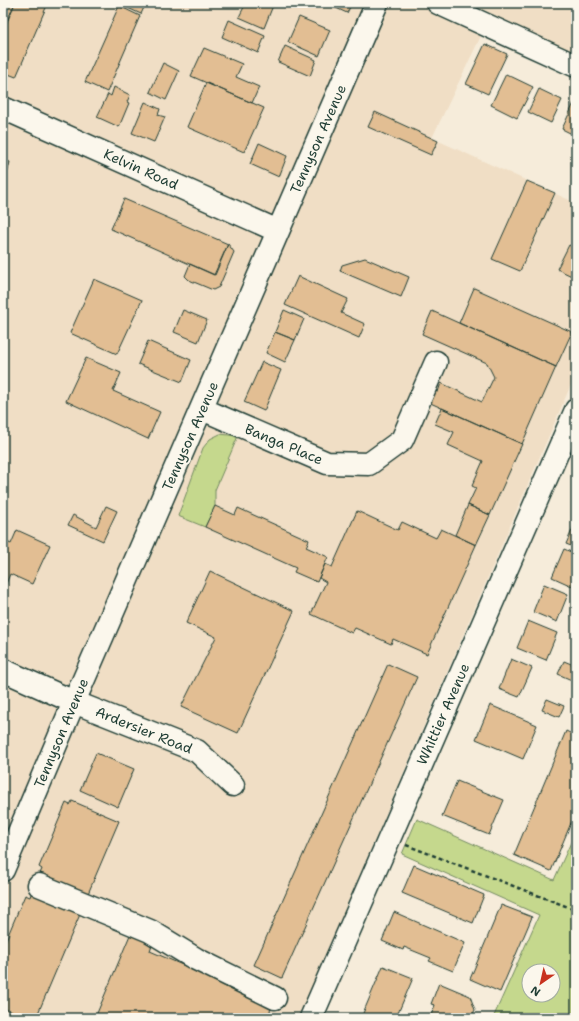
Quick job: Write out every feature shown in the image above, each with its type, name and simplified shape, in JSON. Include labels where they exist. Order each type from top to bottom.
[{"type":"street","name":"Tennyson Avenue","points":[[3,870],[74,702],[377,3]]},
{"type":"street","points":[[438,3],[576,66]]},
{"type":"street","name":"Kelvin Road","points":[[3,108],[278,231]]},
{"type":"street","name":"Banga Place","points":[[202,409],[327,463],[369,464],[402,440],[436,362]]},
{"type":"street","name":"Whittier Avenue","points":[[311,1018],[576,410]]},
{"type":"street","name":"Ardersier Road","points":[[3,670],[74,702],[197,750],[233,785]]},
{"type":"street","points":[[39,885],[150,931],[196,959],[276,998]]},
{"type":"path","points":[[389,839],[576,910]]},
{"type":"shaded area","points":[[3,3],[576,3],[576,56],[491,15],[432,138],[576,203],[576,373],[298,1018],[3,1018]]},
{"type":"green space","points":[[220,434],[238,436],[215,490],[215,506],[205,527],[178,516],[203,448],[210,439]]},
{"type":"green space","points":[[417,819],[554,880],[576,831],[576,1018],[493,1018],[539,915],[402,854]]},
{"type":"building","points":[[3,3],[15,3],[3,31]]},
{"type":"building","points":[[15,3],[48,3],[16,77],[3,72],[3,31]]},
{"type":"building","points":[[117,3],[146,3],[141,14]]},
{"type":"building","points":[[246,3],[274,3],[264,28],[239,17]]},
{"type":"building","points":[[325,3],[352,3],[347,13]]},
{"type":"building","points":[[119,6],[140,16],[107,92],[85,82]]},
{"type":"building","points":[[299,17],[330,30],[319,56],[288,42]]},
{"type":"building","points":[[229,20],[265,36],[258,53],[222,37]]},
{"type":"building","points":[[485,44],[507,54],[488,94],[466,84]]},
{"type":"building","points":[[285,46],[316,60],[310,76],[278,62]]},
{"type":"building","points":[[204,48],[242,64],[236,77],[259,87],[252,103],[191,76]]},
{"type":"building","points":[[163,63],[179,71],[166,100],[150,92]]},
{"type":"building","points":[[506,74],[533,87],[517,118],[491,105]]},
{"type":"building","points":[[206,83],[264,108],[244,152],[187,127]]},
{"type":"building","points":[[114,87],[130,95],[127,102],[129,103],[119,127],[97,117],[108,94],[111,96]]},
{"type":"building","points":[[539,89],[562,100],[551,123],[528,112]]},
{"type":"building","points":[[145,102],[160,109],[158,115],[165,117],[154,142],[132,133]]},
{"type":"building","points":[[574,103],[576,104],[576,136],[562,129]]},
{"type":"building","points":[[375,112],[438,141],[431,155],[368,127]]},
{"type":"building","points":[[259,143],[287,156],[279,177],[250,164]]},
{"type":"building","points":[[3,160],[10,162],[3,190]]},
{"type":"building","points":[[527,181],[555,193],[520,271],[492,259]]},
{"type":"building","points":[[124,199],[228,244],[214,275],[111,229]]},
{"type":"building","points":[[228,244],[234,252],[219,287],[213,290],[189,280],[185,276],[190,264],[215,275]]},
{"type":"building","points":[[569,245],[576,248],[576,278],[557,269]]},
{"type":"building","points":[[365,258],[409,277],[401,297],[340,271],[342,265]]},
{"type":"building","points":[[298,276],[348,299],[341,313],[365,324],[359,338],[285,305]]},
{"type":"building","points":[[94,279],[142,300],[117,354],[70,333]]},
{"type":"building","points":[[474,288],[572,332],[556,367],[459,323]]},
{"type":"building","points":[[183,310],[207,320],[198,342],[174,332]]},
{"type":"building","points":[[284,310],[304,319],[295,340],[275,332]]},
{"type":"building","points":[[432,311],[556,367],[522,444],[426,401],[432,390],[438,392],[441,383],[482,402],[494,377],[487,363],[422,334]]},
{"type":"building","points":[[275,332],[295,340],[285,362],[266,353]]},
{"type":"building","points":[[148,341],[191,360],[182,382],[138,364]]},
{"type":"building","points":[[86,358],[121,373],[113,391],[160,412],[148,439],[66,401]]},
{"type":"building","points":[[262,362],[281,370],[264,411],[244,402]]},
{"type":"building","points":[[442,408],[522,444],[490,515],[468,505],[476,488],[472,486],[483,461],[448,445],[454,432],[435,424]]},
{"type":"building","points":[[468,505],[490,515],[476,545],[455,535]]},
{"type":"building","points":[[106,506],[117,511],[103,541],[68,525],[73,515],[96,527]]},
{"type":"building","points":[[215,506],[235,515],[238,508],[309,540],[306,547],[328,557],[317,582],[294,572],[296,568],[205,527]]},
{"type":"building","points":[[357,511],[398,530],[402,522],[436,538],[441,529],[476,545],[427,654],[393,639],[391,644],[355,628],[352,633],[311,614],[326,582],[319,578],[325,564],[332,567]]},
{"type":"building","points":[[576,521],[576,548],[566,544]]},
{"type":"building","points":[[17,530],[50,545],[32,584],[10,574],[3,591],[3,540],[11,544]]},
{"type":"building","points":[[564,549],[576,554],[576,583],[574,587],[552,577]]},
{"type":"building","points":[[210,571],[294,611],[238,733],[181,707],[216,637],[186,623]]},
{"type":"building","points":[[544,584],[568,594],[557,622],[533,612]]},
{"type":"building","points":[[528,621],[557,633],[546,660],[517,648]]},
{"type":"building","points":[[511,659],[532,668],[519,697],[499,689]]},
{"type":"building","points":[[564,661],[576,666],[576,682],[558,674]]},
{"type":"building","points":[[388,664],[417,677],[282,978],[254,965]]},
{"type":"building","points":[[547,699],[564,706],[559,717],[542,710]]},
{"type":"building","points":[[490,705],[537,725],[523,759],[476,739]]},
{"type":"building","points":[[566,731],[576,736],[576,811],[551,871],[514,855]]},
{"type":"building","points":[[96,753],[134,769],[118,807],[80,790]]},
{"type":"building","points":[[457,781],[504,800],[489,835],[442,816]]},
{"type":"building","points":[[72,801],[119,821],[87,896],[39,876],[42,869],[39,867],[66,803],[70,805]]},
{"type":"building","points":[[414,865],[484,895],[473,923],[402,893]]},
{"type":"building","points":[[32,891],[81,912],[36,1018],[27,1018],[3,1008],[3,947],[25,895],[30,897]]},
{"type":"building","points":[[501,905],[532,917],[500,992],[470,979]]},
{"type":"building","points":[[394,912],[465,943],[453,971],[429,961],[431,958],[404,947],[403,950],[382,941]]},
{"type":"building","points":[[130,935],[152,944],[150,951],[273,1004],[267,1018],[95,1018]]},
{"type":"building","points":[[383,966],[413,978],[396,1018],[361,1018]]},
{"type":"building","points":[[439,983],[470,996],[475,1010],[471,1018],[430,1018],[435,1005],[431,1004]]}]
